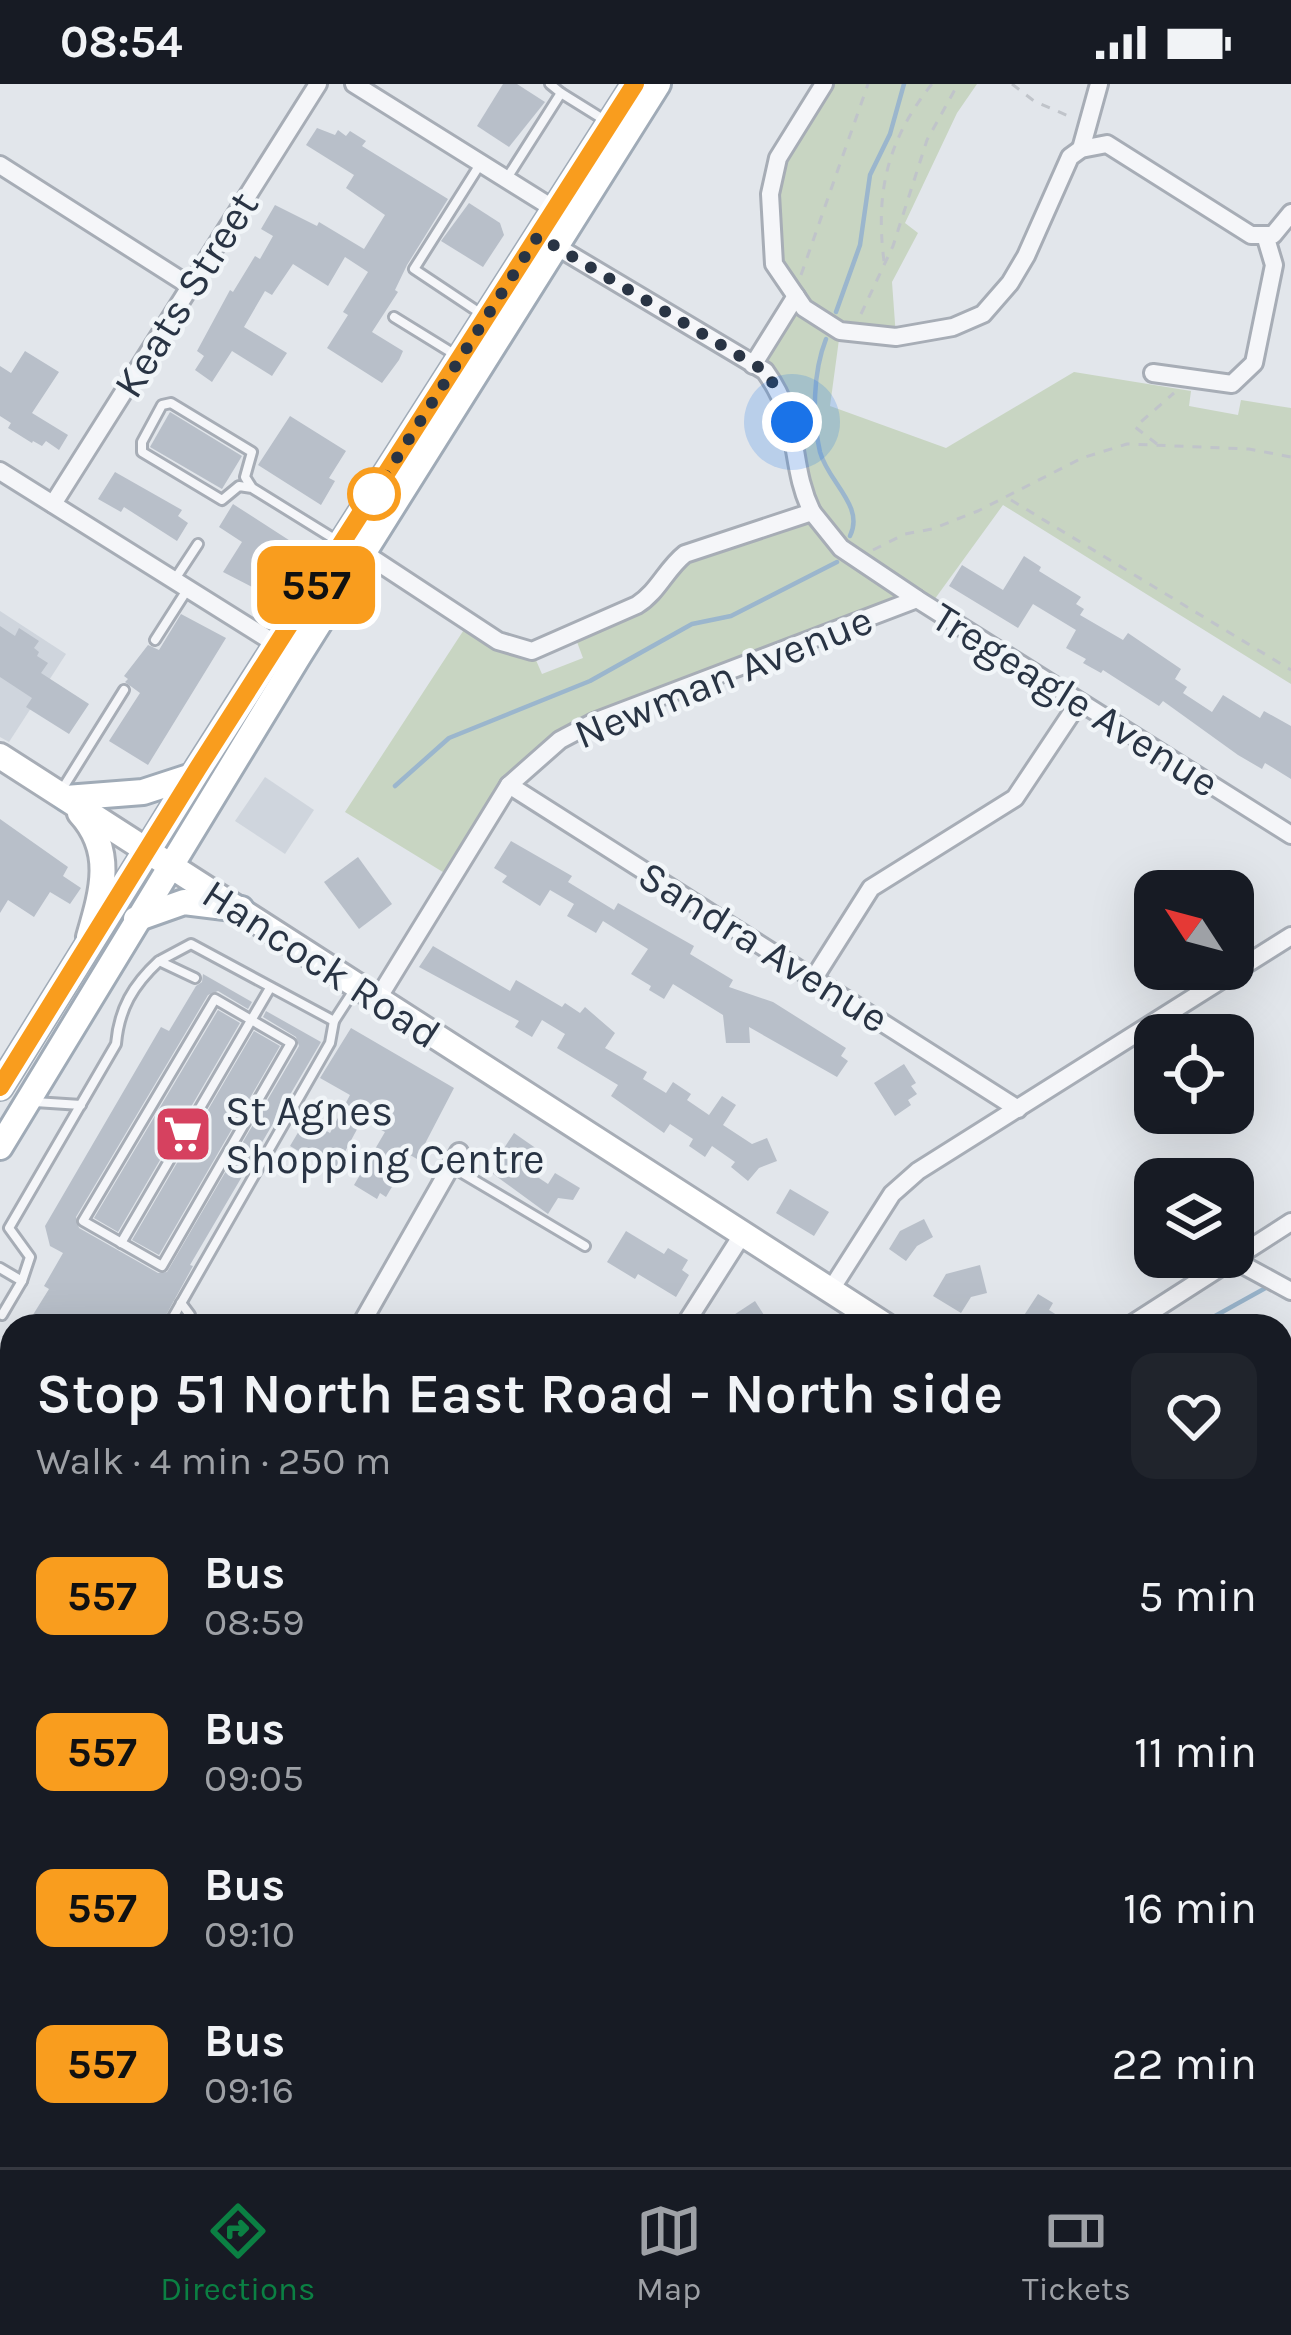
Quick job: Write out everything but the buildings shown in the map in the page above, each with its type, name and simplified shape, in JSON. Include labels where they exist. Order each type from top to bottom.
[{"type":"main road","points":[[563,215],[635,84]]},
{"type":"main road","points":[[350,546],[563,215],[658,84]]},
{"type":"main road","points":[[0,1147],[170,864],[287,651],[460,358],[486,317],[547,241]]},
{"type":"main road","points":[[0,1087],[8,1056],[86,950],[192,776],[287,651]]},
{"type":"main road","name":"Hancock Road","points":[[0,756],[867,1314]]},
{"type":"main road","points":[[63,796],[143,792],[192,776]]},
{"type":"main road","points":[[63,796],[94,828],[103,856],[102,892],[86,950]]},
{"type":"main road","points":[[136,920],[184,902],[241,909]]},
{"type":"street","name":"Keats Street","points":[[53,504],[318,84]]},
{"type":"street","points":[[824,84],[778,158],[770,194],[773,264],[804,308],[847,332],[896,337],[953,327],[983,314],[1010,283],[1070,157],[1082,148],[1107,144],[1251,235],[1273,235],[1291,213]]},
{"type":"street","points":[[1082,148],[1100,84]]},
{"type":"street","points":[[362,86],[563,215]]},
{"type":"street","points":[[0,165],[190,286]]},
{"type":"street","points":[[1153,373],[1232,384],[1254,363],[1274,265],[1265,235]]},
{"type":"street","name":"Tregeagle Avenue","points":[[547,241],[765,371],[785,402],[812,512],[841,548],[1291,835]]},
{"type":"street","points":[[753,365],[796,296]]},
{"type":"street","points":[[0,471],[287,651]]},
{"type":"street","points":[[350,546],[498,641],[532,651],[650,597],[670,566],[686,554],[812,512]]},
{"type":"street","name":"Newman Avenue","points":[[366,993],[509,784],[560,740],[594,722],[917,599]]},
{"type":"street","points":[[814,978],[871,888],[1015,798],[1079,702]]},
{"type":"street","name":"Sandra Avenue","points":[[509,784],[1018,1109]]},
{"type":"street","points":[[830,1291],[892,1194],[918,1171],[1291,936]]},
{"type":"street","points":[[367,1314],[454,1159]]},
{"type":"street","points":[[1254,1245],[1291,1222]]},
{"type":"street","points":[[692,1314],[742,1234]]},
{"type":"street","points":[[1254,1271],[1288,1290]]},
{"type":"street","points":[[1147,1314],[1203,1278]]},
{"type":"lane","points":[[550,84],[610,123]]},
{"type":"lane","points":[[506,179],[561,93]]},
{"type":"lane","points":[[481,163],[414,269],[486,317]]},
{"type":"lane","points":[[394,317],[460,358]]},
{"type":"lane","points":[[251,488],[245,477],[252,452],[171,403],[162,406],[142,442],[142,452],[222,500],[239,486],[251,488],[350,546]]},
{"type":"lane","points":[[155,640],[198,544]]},
{"type":"lane","points":[[63,796],[124,690]]},
{"type":"lane","points":[[2,1314],[30,1256],[9,1228],[116,1044],[118,1015],[141,978],[159,961],[191,944],[334,1021]]},
{"type":"lane","points":[[159,961],[195,978]]},
{"type":"lane","points":[[121,1243],[270,988]]},
{"type":"lane","points":[[174,1314],[330,1043],[334,1021],[366,993]]},
{"type":"lane","points":[[214,999],[291,1043],[162,1266],[121,1243],[83,1221],[214,999]]},
{"type":"lane","points":[[29,1101],[81,1105]]},
{"type":"lane","points":[[454,1159],[585,1246]]},
{"type":"lane","points":[[0,1268],[22,1281]]},
{"type":"lane","points":[[181,1303],[189,1314]]},
{"type":"path","points":[[796,296],[806,254],[868,84]]},
{"type":"path","points":[[884,266],[888,162],[902,123],[932,84]]},
{"type":"path","points":[[847,332],[868,303],[928,140],[958,84]]},
{"type":"path","points":[[1012,84],[1034,101],[1088,124]]},
{"type":"path","points":[[1159,445],[1135,427],[1182,386],[1184,377]]},
{"type":"path","points":[[856,558],[904,534],[932,529],[1007,498],[1082,458],[1127,444],[1249,449],[1291,457]]},
{"type":"path","points":[[1007,498],[1291,670]]},
{"type":"shaded area","points":[[0,611],[66,654],[9,742],[0,737]]},
{"type":"shaded area","points":[[265,777],[314,810],[285,854],[235,821]]},
{"type":"green space","points":[[824,84],[977,84],[957,113],[905,223],[918,233],[892,282],[896,337],[840,332],[830,406],[946,448],[1074,372],[1191,391],[1189,406],[1238,415],[1241,400],[1291,408],[1291,684],[1003,505],[929,607],[917,599],[594,722],[525,769],[451,877],[345,812],[469,622],[532,651],[542,674],[583,658],[574,634],[637,605],[671,566],[812,512],[792,422],[753,365],[796,296],[774,264],[778,158]]},
{"type":"waterway","points":[[836,312],[860,245],[870,175],[890,134],[904,84]]},
{"type":"waterway","points":[[826,339],[816,380],[817,438],[824,463],[853,514],[850,536]]},
{"type":"waterway","points":[[395,786],[449,738],[590,681],[692,624],[731,616],[837,562]]},
{"type":"waterway","points":[[1219,1314],[1271,1285]]},
{"type":"bus line","name":"557","points":[[0,1087],[635,84]]},
{"type":"place","name":"St Agnes Shopping Centre","points":[[183,1134]]},
{"type":"route","points":[[374,494],[538,236],[765,371],[792,422]]}]
